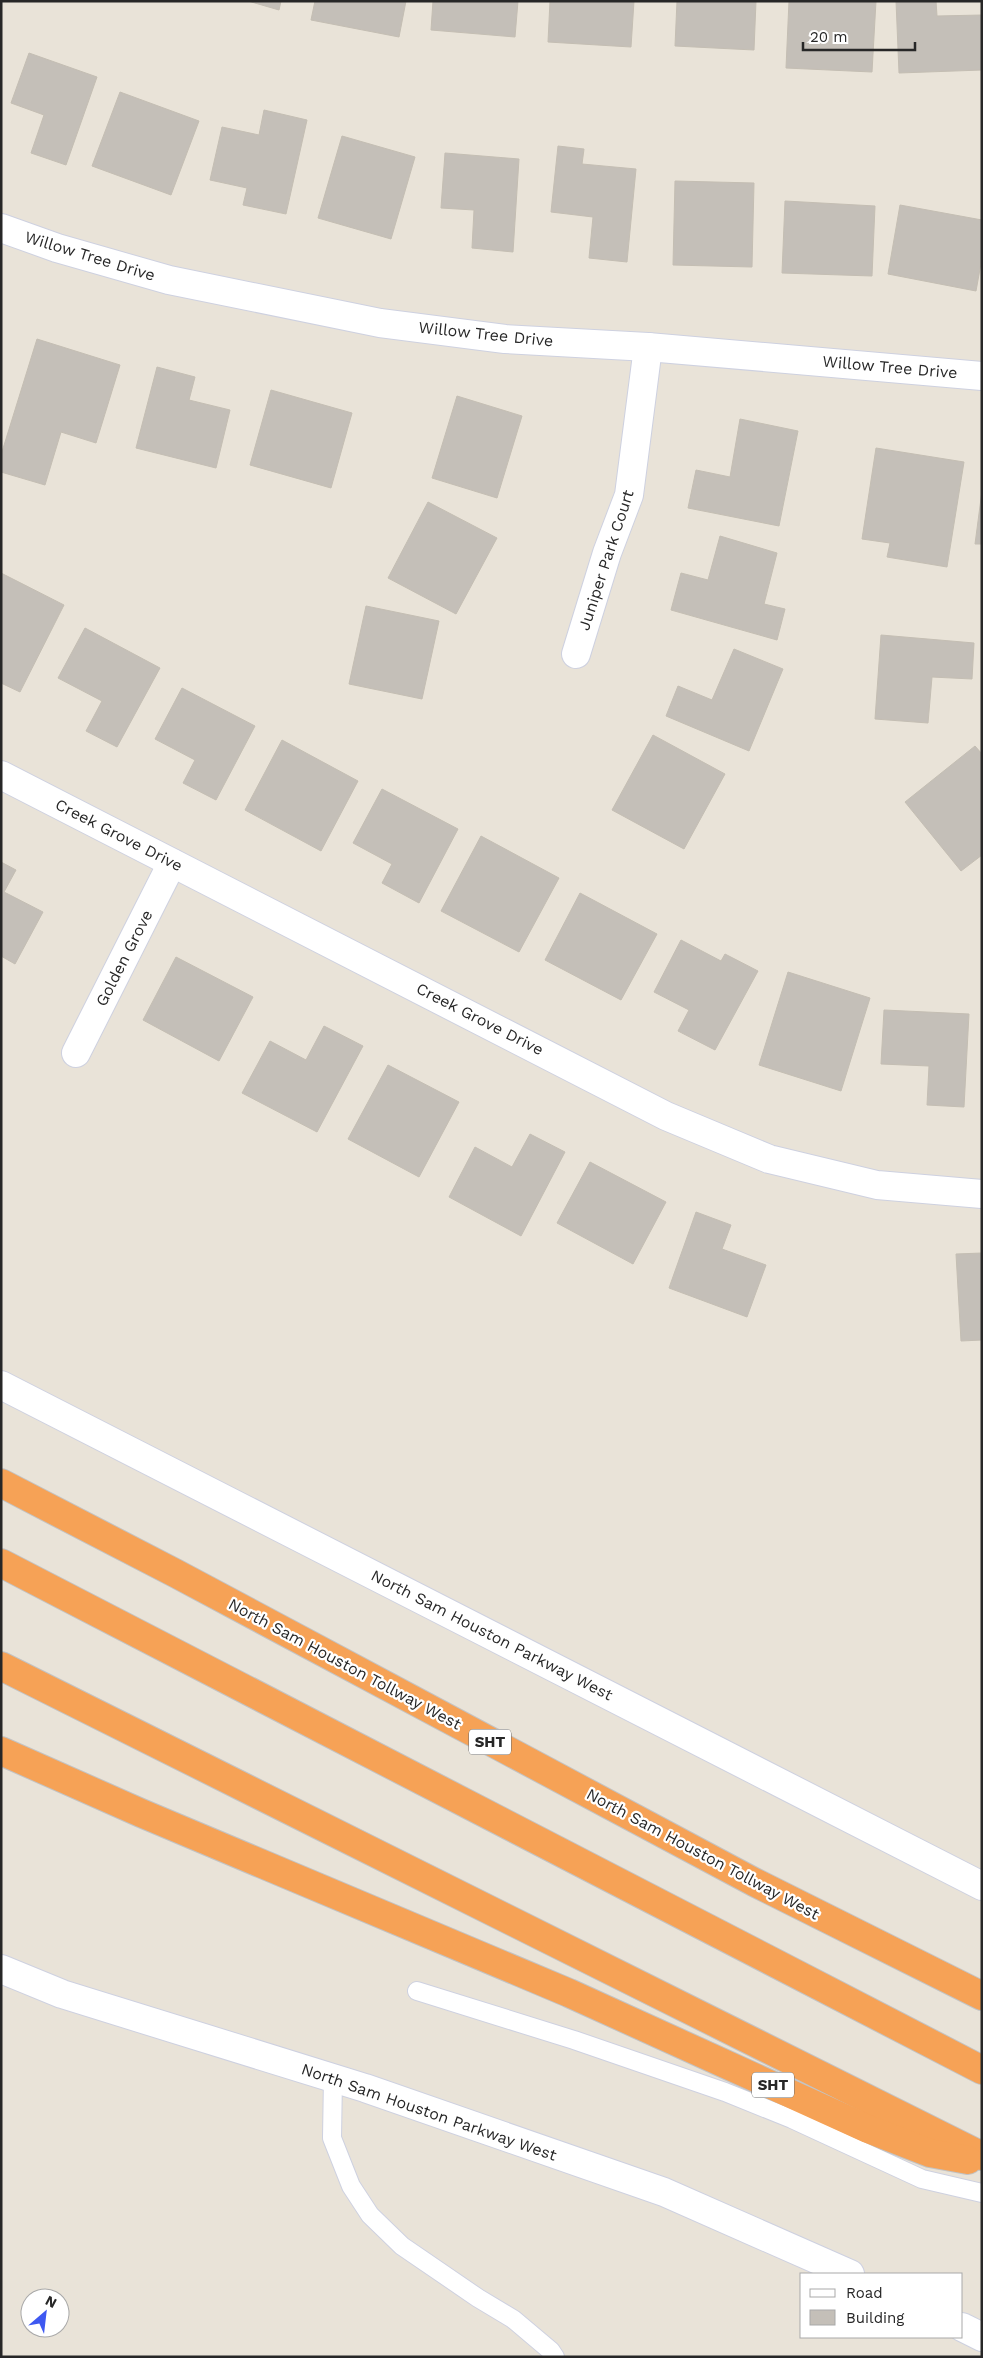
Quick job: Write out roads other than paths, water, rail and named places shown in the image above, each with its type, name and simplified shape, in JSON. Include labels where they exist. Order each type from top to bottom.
[{"type":"highway","name":"North Sam Houston Tollway West","points":[[1,1483],[175,1573],[745,1878],[982,1996]]},
{"type":"highway","points":[[1,1563],[982,2070]]},
{"type":"highway","name":"SHT","points":[[1,1666],[982,2156]]},
{"type":"highway","name":"SHT","points":[[1,1751],[578,1997],[868,2129],[930,2153],[982,2162]]},
{"type":"street","name":"Willow Tree Drive","points":[[1,228],[57,248],[169,280],[380,323],[505,339],[648,347],[982,376]]},
{"type":"street","name":"Juniper Park Court","points":[[576,654],[606,553],[629,495],[648,347]]},
{"type":"street","name":"Creek Grove Drive","points":[[1,775],[666,1116],[761,1155],[877,1185],[982,1194]]},
{"type":"street","name":"Golden Grove","points":[[76,1053],[172,862]]},
{"type":"street","name":"North Sam Houston Parkway West","points":[[1,1384],[982,1886]]},
{"type":"street","name":"North Sam Houston Parkway West","points":[[1,1969],[62,1994],[332,2078],[664,2192],[848,2273]]},
{"type":"street","points":[[963,2328],[982,2337]]},
{"type":"lane","points":[[417,1991],[574,2040],[725,2092],[792,2119],[922,2179],[982,2193]]},
{"type":"lane","points":[[332,2078],[332,2138],[352,2186],[370,2215],[402,2246],[478,2298],[513,2319],[551,2351],[555,2357]]}]
